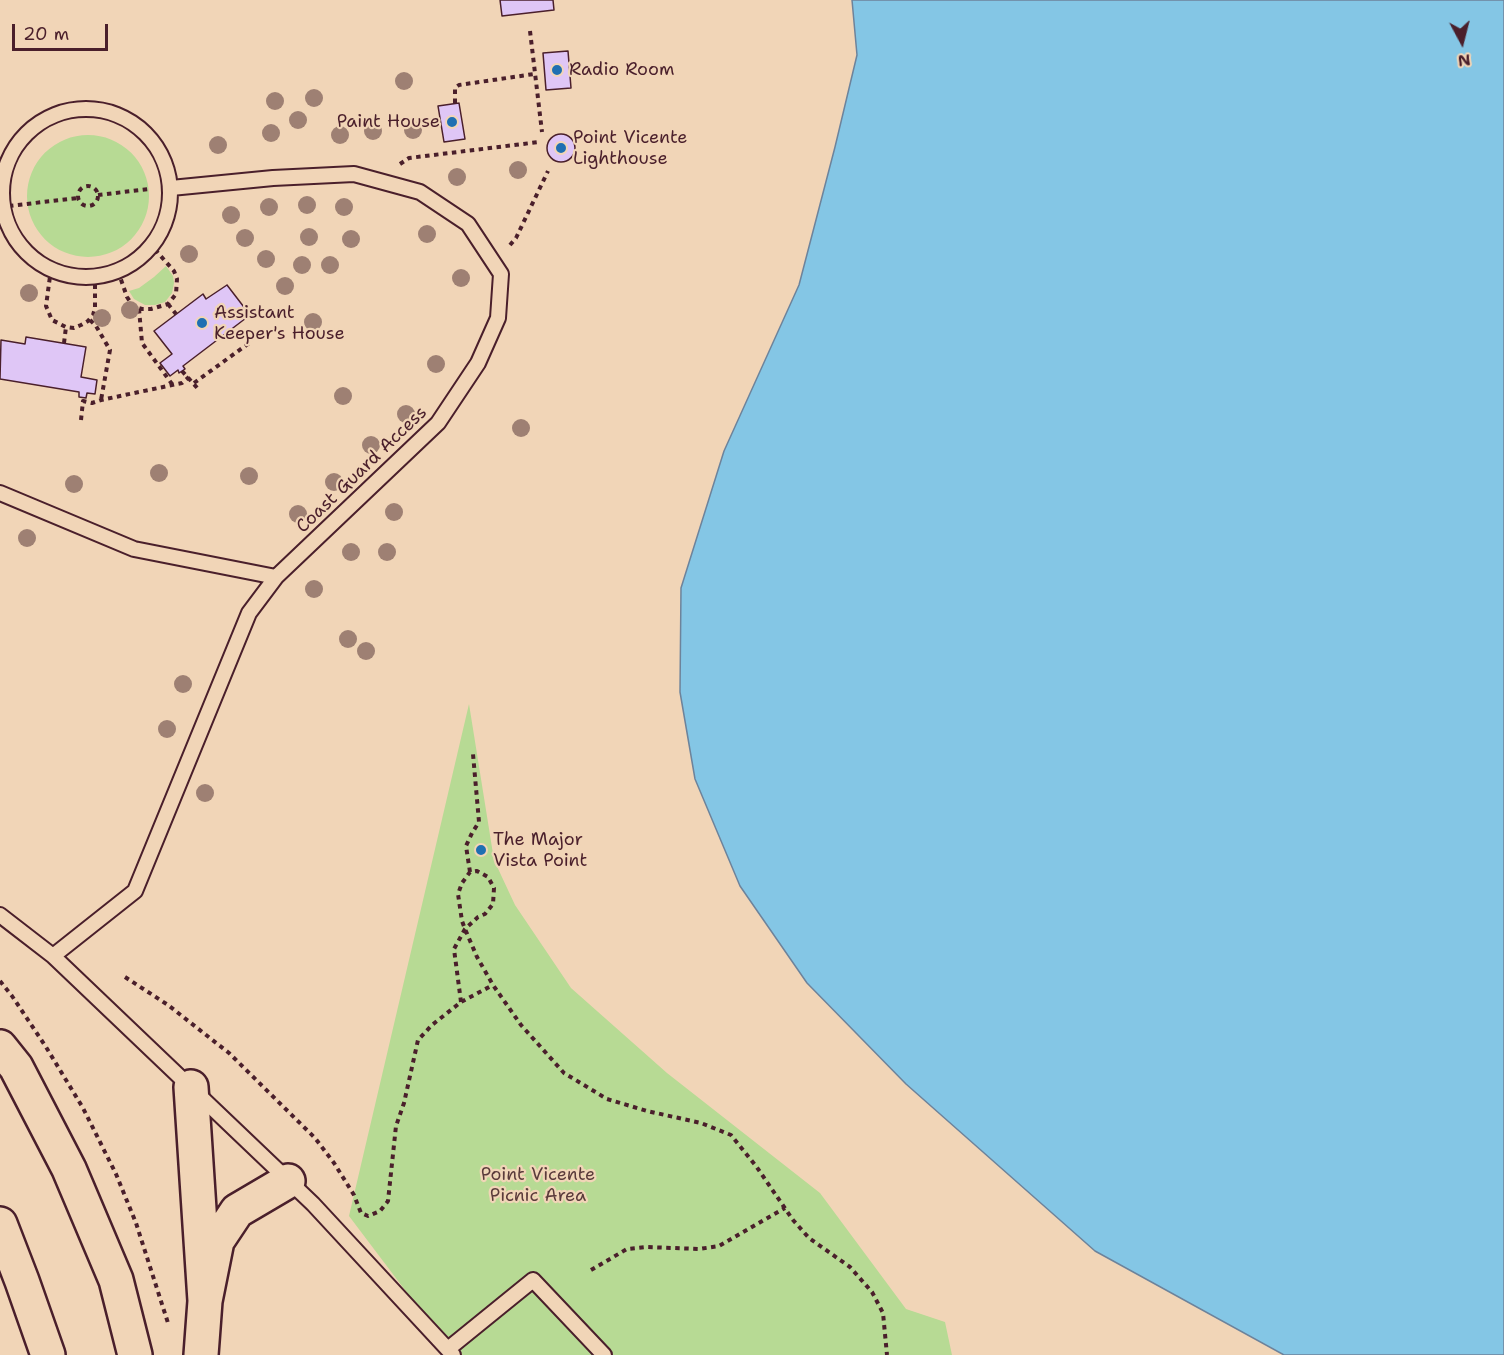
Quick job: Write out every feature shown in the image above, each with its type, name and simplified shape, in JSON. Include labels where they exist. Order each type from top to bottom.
[{"type":"main road","points":[[0,1047],[16,1067],[69,1169],[116,1280],[135,1355]]},
{"type":"main road","points":[[191,1087],[205,1301]]},
{"type":"main road","points":[[201,1355],[205,1301],[217,1241],[237,1211],[288,1181]]},
{"type":"main road","points":[[0,1224],[48,1355]]},
{"type":"lane","points":[[76,110],[103,111],[136,126],[150,138],[164,161],[171,188],[168,213],[159,237],[142,257],[117,271],[95,277],[69,276],[51,269],[25,252],[10,231],[1,207],[3,180],[11,154],[27,132],[50,117],[76,110]]},
{"type":"lane","name":"Coast Guard Access","points":[[53,956],[135,891],[249,613],[276,577],[438,423],[478,363],[498,318],[501,274],[468,224],[420,192],[354,174],[273,178],[171,188]]},
{"type":"lane","points":[[0,493],[134,549],[276,577]]},
{"type":"lane","points":[[0,915],[53,956],[313,1204],[450,1352],[533,1280],[604,1355]]},
{"type":"path","points":[[530,32],[542,132]]},
{"type":"path","points":[[455,103],[455,88],[459,85],[534,74]]},
{"type":"path","points":[[383,182],[403,161],[409,158],[539,142]]},
{"type":"path","points":[[493,263],[516,238],[548,171]]},
{"type":"path","points":[[86,186],[93,187],[98,195],[92,206],[82,205],[78,198],[80,190],[86,186]]},
{"type":"path","points":[[98,195],[171,188]]},
{"type":"path","points":[[1,207],[78,198]]},
{"type":"path","points":[[117,271],[133,306],[158,309],[168,304],[176,294],[177,279],[174,271],[151,245]]},
{"type":"path","points":[[51,269],[46,306],[52,320],[66,327],[74,328],[90,320],[95,308],[95,277]]},
{"type":"path","points":[[168,304],[176,314]]},
{"type":"path","points":[[139,308],[142,343],[172,384]]},
{"type":"path","points":[[90,320],[110,350],[101,400]]},
{"type":"path","points":[[64,343],[66,327]]},
{"type":"path","points":[[194,383],[252,341]]},
{"type":"path","points":[[182,371],[200,391]]},
{"type":"path","points":[[81,420],[83,401],[92,403],[182,382],[189,377]]},
{"type":"path","points":[[473,754],[479,822],[466,846],[470,872],[458,894],[465,929],[494,985],[521,1024],[564,1073],[607,1099],[701,1123],[731,1135],[809,1238],[850,1267],[872,1292],[883,1313],[887,1355]]},
{"type":"path","points":[[461,1002],[454,949],[465,929],[485,914],[493,904],[494,888],[488,877],[477,871],[470,872]]},
{"type":"path","points":[[125,977],[168,1005],[229,1053],[315,1138],[354,1195],[361,1213],[368,1215],[380,1211],[388,1201],[396,1126],[404,1103],[418,1040],[432,1025],[461,1002],[494,985]]},
{"type":"path","points":[[591,1270],[627,1250],[647,1247],[699,1249],[719,1246],[785,1208]]},
{"type":"green space","points":[[88,135],[111,140],[122,145],[131,153],[139,162],[144,173],[149,196],[144,219],[139,230],[131,239],[122,247],[111,252],[88,257],[65,252],[54,247],[45,239],[37,230],[32,219],[27,196],[32,173],[37,162],[45,153],[54,145],[65,140]]},
{"type":"green space","points":[[166,266],[173,276],[174,283],[172,293],[165,302],[145,305],[134,299],[129,291],[139,288]]},
{"type":"green space","name":"Point Vicente Picnic Area","points":[[469,704],[494,860],[515,905],[571,988],[667,1073],[820,1193],[906,1309],[945,1322],[952,1355],[454,1355],[349,1216]]},
{"type":"water","points":[[852,0],[1504,0],[1504,1355],[1284,1355],[1095,1251],[906,1084],[807,983],[740,886],[695,779],[680,692],[681,588],[724,451],[799,285],[857,55]]},
{"type":"building","points":[[500,0],[553,0],[554,10],[502,16]]},
{"type":"building","name":"Radio Room","points":[[568,51],[571,88],[546,90],[543,53]]},
{"type":"building","name":"Paint House","points":[[459,103],[465,139],[444,142],[438,106]]},
{"type":"building","name":"Point Vicente Lighthouse","points":[[561,134],[571,138],[575,148],[571,158],[561,162],[551,158],[547,148],[551,138]]},
{"type":"building","name":"Assistant Keeper's House","points":[[227,285],[250,315],[183,366],[185,369],[179,373],[178,370],[170,376],[160,363],[172,354],[154,331],[203,294],[206,299]]},
{"type":"building","points":[[26,337],[86,347],[81,377],[97,380],[95,394],[87,393],[86,398],[79,397],[79,392],[0,379],[1,340],[25,344]]},
{"type":"place","name":"Radio Room","points":[[557,70]]},
{"type":"place","name":"Paint House","points":[[452,122]]},
{"type":"place","name":"Point Vicente Lighthouse","points":[[561,148]]},
{"type":"place","name":"Assistant Keeper's House","points":[[202,323]]},
{"type":"place","name":"The Major Vista Point","points":[[481,850]]}]
